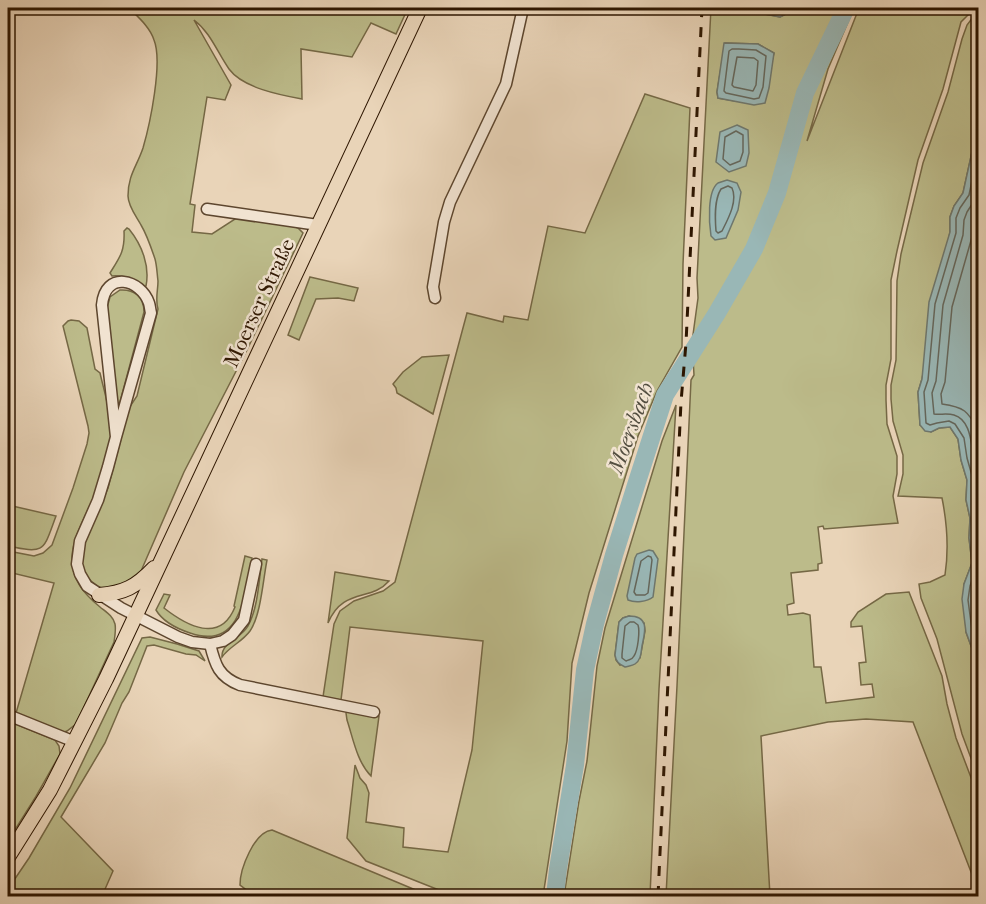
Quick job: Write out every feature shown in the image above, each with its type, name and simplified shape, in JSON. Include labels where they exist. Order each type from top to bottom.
[{"type":"main road","name":"Moerser Straße","points":[[8,857],[50,790],[75,742],[420,8]]},
{"type":"main road","points":[[99,595],[116,594],[127,590],[143,580],[162,560]]},
{"type":"street","points":[[435,298],[432,287],[447,212],[458,183],[506,84],[522,8]]},
{"type":"street","points":[[207,209],[318,225]]},
{"type":"street","points":[[116,437],[102,305],[109,285],[127,282],[144,294],[151,312],[116,437],[98,500],[80,541],[77,564],[80,574],[87,586],[136,616],[178,637],[192,642],[210,644],[232,635],[244,620],[256,564]]},
{"type":"street","points":[[210,644],[213,658],[223,675],[230,681],[240,685],[374,712]]},
{"type":"street","points":[[8,715],[75,742]]},
{"type":"shaded area","points":[[129,8],[408,8],[396,34],[371,23],[352,57],[301,49],[302,99],[263,90],[235,76],[205,31],[194,20],[231,85],[225,100],[207,97],[190,204],[195,205],[192,232],[212,234],[238,217],[288,224],[303,233],[246,352],[184,472],[138,578],[107,590],[99,587],[84,573],[81,564],[82,550],[108,488],[129,408],[137,396],[158,309],[155,259],[128,200],[130,182],[143,148],[152,109],[156,78],[156,50],[150,31]]},
{"type":"shaded area","points":[[711,8],[744,8],[780,17],[798,8],[854,8],[828,69],[807,141],[859,8],[978,8],[961,22],[943,89],[918,160],[891,280],[891,359],[886,385],[886,400],[887,424],[897,456],[893,496],[898,523],[824,529],[823,526],[818,527],[822,563],[818,564],[818,570],[791,573],[794,603],[787,605],[788,615],[803,613],[810,615],[814,667],[821,667],[826,703],[874,697],[872,684],[861,685],[859,663],[866,662],[862,626],[851,627],[851,622],[858,612],[886,594],[909,592],[942,676],[956,738],[978,796],[978,890],[913,722],[866,719],[828,722],[761,736],[770,896],[666,896],[691,380],[694,375],[692,342],[698,298],[697,278]],"holes":[[[725,43],[758,44],[774,53],[771,65],[735,101],[718,98]]]},
{"type":"shaded area","points":[[978,14],[978,94],[972,152],[963,193],[950,217],[950,232],[918,392],[920,425],[931,432],[939,428],[950,427],[958,439],[967,480],[966,500],[970,518],[969,538],[972,563],[964,584],[966,632],[978,665],[978,777],[962,734],[937,639],[921,598],[919,584],[945,575],[947,536],[942,498],[898,496],[903,474],[903,455],[893,421],[891,385],[896,360],[897,281],[901,254],[923,163],[948,92],[962,39],[967,25]]},
{"type":"shaded area","points":[[645,94],[690,108],[682,347],[657,391],[638,436],[589,593],[572,663],[567,741],[543,896],[454,896],[366,861],[347,838],[355,765],[369,793],[366,822],[404,828],[403,847],[448,852],[472,750],[483,641],[350,627],[341,700],[323,697],[334,624],[340,611],[354,601],[383,591],[395,582],[467,313],[503,322],[504,316],[528,320],[548,226],[585,233]]},
{"type":"shaded area","points":[[127,228],[138,242],[144,256],[147,278],[146,286],[143,287],[129,278],[112,276],[110,273],[121,254],[124,231]]},
{"type":"shaded area","points":[[310,277],[358,288],[354,301],[338,298],[316,299],[299,340],[288,335]]},
{"type":"shaded area","points":[[120,290],[130,291],[137,295],[142,302],[144,312],[120,402],[117,404],[107,308],[110,297]]},
{"type":"shaded area","points":[[71,320],[79,321],[87,328],[95,369],[100,373],[107,402],[111,431],[101,476],[74,543],[72,565],[76,579],[89,597],[111,616],[115,630],[114,642],[76,724],[59,734],[16,713],[54,583],[8,572],[8,551],[34,556],[43,553],[52,545],[87,444],[88,426],[63,326]]},
{"type":"shaded area","points":[[449,355],[433,414],[397,393],[393,384],[403,372],[422,357]]},
{"type":"shaded area","points":[[676,405],[659,689],[650,896],[564,896],[587,761],[597,666],[605,628],[662,441]],"holes":[[[629,616],[644,623],[645,631],[640,658],[620,665],[615,655],[619,622]]]},
{"type":"shaded area","points":[[8,505],[56,516],[48,537],[41,547],[30,550],[8,546]]},
{"type":"shaded area","points":[[245,556],[252,558],[243,602],[231,626],[221,634],[207,636],[190,633],[167,621],[156,610],[164,594],[170,595],[164,608],[183,621],[202,628],[221,625],[229,618],[235,607]]},
{"type":"shaded area","points":[[262,559],[267,560],[254,624],[247,635],[222,657],[228,644],[245,630],[251,619],[258,594]]},
{"type":"shaded area","points":[[335,572],[389,581],[374,591],[341,604],[328,623]]},
{"type":"shaded area","points":[[150,637],[199,651],[205,661],[196,655],[154,645],[147,646],[105,743],[61,817],[113,871],[102,896],[8,896],[8,889],[70,788],[142,638]]},
{"type":"shaded area","points":[[349,710],[379,716],[371,776],[356,750],[347,720],[346,713]]},
{"type":"shaded area","points":[[8,721],[55,740],[60,754],[8,841]]},
{"type":"shaded area","points":[[272,830],[430,896],[260,896],[248,891],[240,885],[245,861],[259,837]]},
{"type":"water","points":[[744,8],[798,8],[780,17]]},
{"type":"water","points":[[724,43],[758,44],[774,53],[765,103],[754,105],[718,98]]},
{"type":"water","points":[[978,95],[978,665],[966,632],[962,599],[964,584],[972,563],[969,538],[970,518],[966,500],[967,480],[958,439],[950,427],[939,428],[931,432],[925,431],[920,425],[918,392],[922,379],[929,302],[950,232],[950,217],[963,193],[972,152]]},
{"type":"water","points":[[737,125],[748,130],[749,153],[746,166],[729,172],[716,162],[720,132]]},
{"type":"water","points":[[727,180],[737,183],[741,192],[738,210],[726,238],[715,240],[710,230],[710,200],[714,187]]},
{"type":"water","points":[[653,551],[658,559],[653,597],[641,602],[628,600],[635,558],[637,554]]},
{"type":"water","points":[[629,616],[640,619],[645,630],[638,660],[634,665],[625,667],[618,662],[615,655],[619,622]]},
{"type":"waterway","name":"Moersbach","points":[[555,896],[575,765],[585,670],[595,624],[614,555],[665,395],[754,249],[777,193],[805,93],[846,8]]},
{"type":"railway","points":[[658,896],[702,8]]}]
